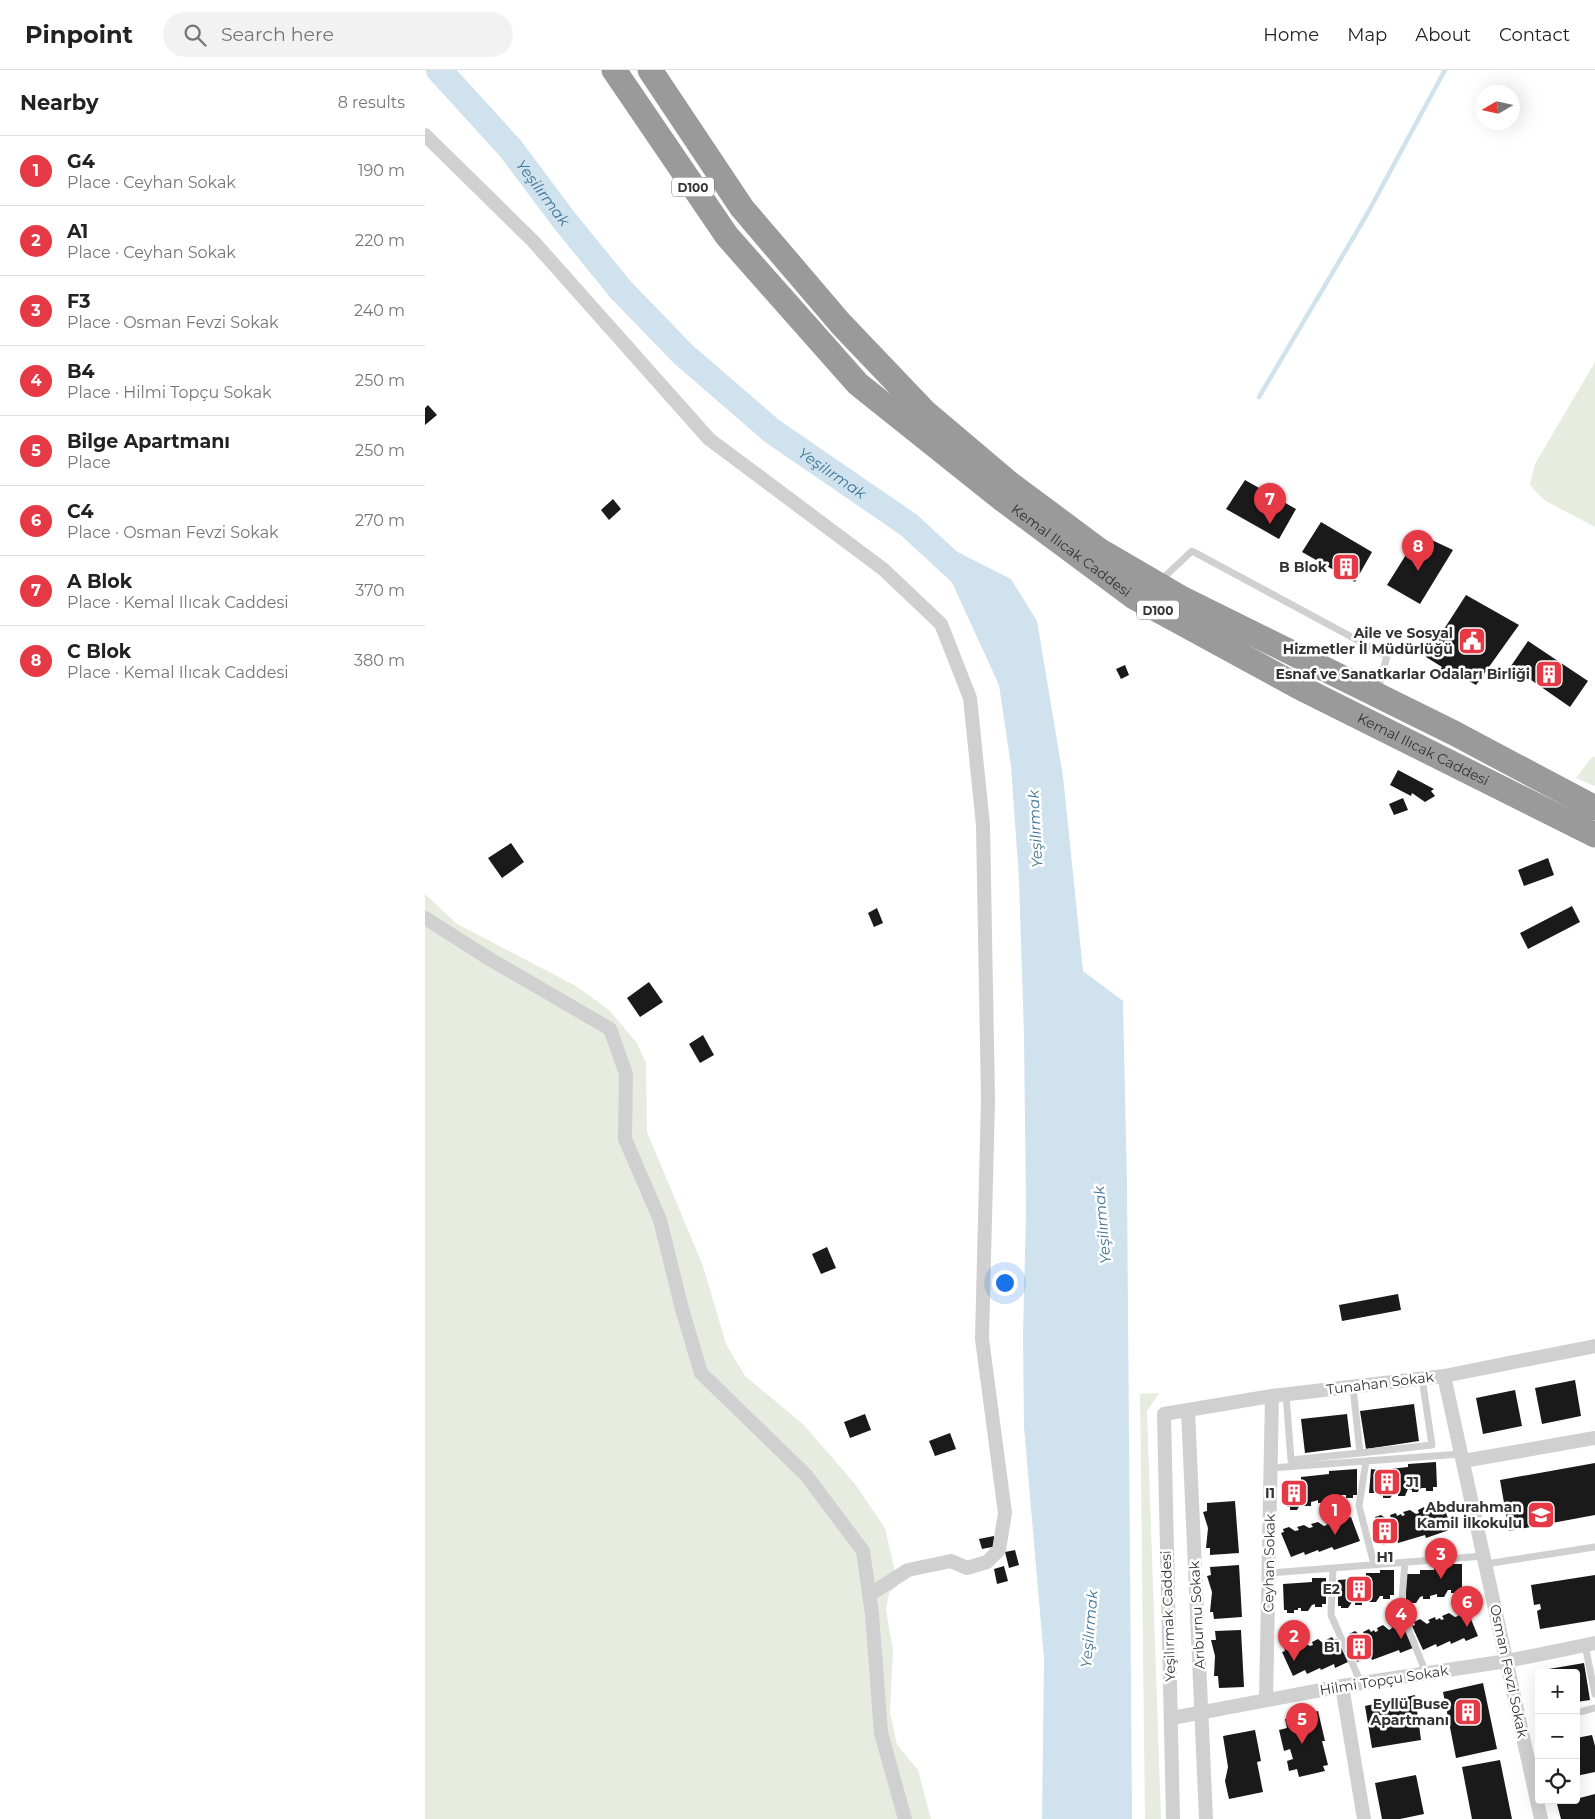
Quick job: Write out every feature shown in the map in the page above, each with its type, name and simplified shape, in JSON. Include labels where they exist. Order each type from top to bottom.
[{"type":"highway","name":"Kemal Ilıcak Caddesi","points":[[614,70],[727,236],[858,384],[1002,499],[1134,597],[1299,687],[1595,835]]},
{"type":"highway","name":"Kemal Ilıcak Caddesi","points":[[650,70],[742,208],[801,278],[841,324],[924,410],[1009,483],[1083,539],[1183,599],[1377,695],[1595,808]]},
{"type":"street","points":[[425,135],[533,241],[709,439],[883,569],[941,624],[970,698],[983,825],[988,1099],[982,1339],[1005,1513],[999,1550],[987,1562],[967,1568],[951,1561],[908,1570],[869,1595]]},
{"type":"street","points":[[425,918],[488,958],[610,1029],[626,1074],[625,1139],[660,1220],[682,1309],[701,1373],[806,1475],[863,1551],[869,1595],[881,1733],[905,1819]]},
{"type":"street","name":"Tunahan Sokak","points":[[1164,1414],[1272,1396],[1444,1376],[1595,1346]]},
{"type":"street","name":"Osman Fevzi Sokak","points":[[1444,1376],[1541,1819]]},
{"type":"street","name":"Ceyhan Sokak","points":[[1266,1699],[1272,1396]]},
{"type":"street","name":"Arıburnu Sokak","points":[[1188,1410],[1206,1819]]},
{"type":"street","name":"Yeşilırmak Caddesi","points":[[1164,1414],[1167,1617],[1172,1718],[1173,1819]]},
{"type":"street","points":[[1462,1457],[1595,1438]]},
{"type":"street","name":"Hilmi Topçu Sokak","points":[[1172,1718],[1266,1699],[1507,1661],[1590,1644]]},
{"type":"street","points":[[1342,1686],[1364,1819]]},
{"type":"lane","points":[[1157,584],[1192,551],[1387,656],[1377,695]]},
{"type":"lane","points":[[1286,1395],[1291,1460],[1432,1445],[1423,1378]]},
{"type":"lane","points":[[1353,1387],[1360,1453]]},
{"type":"lane","points":[[1271,1468],[1462,1457]]},
{"type":"lane","points":[[1367,1461],[1359,1506],[1373,1564]]},
{"type":"lane","points":[[1269,1573],[1405,1562],[1485,1560],[1595,1547]]},
{"type":"lane","points":[[1405,1562],[1401,1611],[1426,1673]]},
{"type":"lane","points":[[1333,1568],[1331,1615],[1361,1683]]},
{"type":"lane","points":[[1590,1644],[1595,1694]]},
{"type":"lane","points":[[1580,1712],[1595,1708]]},
{"type":"shaded area","points":[[1595,362],[1595,527],[1544,500],[1530,485],[1535,464]]},
{"type":"shaded area","points":[[1592,757],[1595,757],[1595,786],[1576,778]]},
{"type":"shaded area","points":[[425,894],[457,924],[576,986],[609,1010],[637,1043],[646,1063],[647,1132],[703,1266],[726,1344],[745,1376],[803,1424],[855,1484],[885,1528],[898,1585],[889,1593],[886,1610],[893,1650],[890,1712],[897,1745],[918,1770],[931,1819],[425,1819]]},
{"type":"shaded area","points":[[1159,1393],[1147,1411],[1161,1819],[1145,1819],[1140,1394]]},
{"type":"water","points":[[932,539],[1011,579],[1037,621],[1063,776],[1083,971],[1123,1001],[1127,1184],[1132,1819],[1042,1819],[1044,1659],[1024,1427],[1023,1335],[1026,1210],[1024,1035],[1019,879],[1011,766],[999,685]]},
{"type":"building","points":[[428,405],[437,415],[425,425],[425,408]]},
{"type":"building","points":[[1245,480],[1296,509],[1279,539],[1226,509]]},
{"type":"building","points":[[613,499],[621,509],[609,520],[601,510]]},
{"type":"building","name":"B Blok","points":[[1321,522],[1372,552],[1355,582],[1302,552]]},
{"type":"building","points":[[1419,534],[1453,550],[1420,604],[1387,585]]},
{"type":"building","name":"Aile ve Sosyal Hizmetler İl Müdürlüğü","points":[[1466,595],[1519,625],[1476,685],[1462,677],[1458,681],[1440,670],[1442,667],[1426,657]]},
{"type":"building","name":"Esnaf ve Sanatkarlar Odaları Birliği","points":[[1528,641],[1588,681],[1570,707],[1511,666]]},
{"type":"building","points":[[1125,665],[1129,675],[1121,679],[1116,669]]},
{"type":"building","points":[[1398,770],[1434,789],[1431,791],[1435,796],[1425,802],[1412,793],[1411,796],[1390,785]]},
{"type":"building","points":[[1403,798],[1408,810],[1394,815],[1389,804]]},
{"type":"building","points":[[511,843],[524,862],[502,878],[488,858]]},
{"type":"building","points":[[1548,858],[1554,875],[1524,886],[1518,870]]},
{"type":"building","points":[[1572,906],[1580,922],[1528,949],[1520,933]]},
{"type":"building","points":[[877,908],[883,923],[874,927],[868,913]]},
{"type":"building","points":[[649,982],[663,1002],[640,1017],[627,998]]},
{"type":"building","points":[[703,1035],[714,1055],[700,1063],[689,1044]]},
{"type":"building","points":[[827,1247],[836,1268],[821,1274],[812,1254]]},
{"type":"building","points":[[1398,1294],[1401,1310],[1342,1321],[1339,1305]]},
{"type":"building","points":[[1575,1380],[1581,1416],[1542,1424],[1535,1388]]},
{"type":"building","points":[[1515,1390],[1522,1426],[1483,1434],[1476,1398]]},
{"type":"building","points":[[1414,1404],[1419,1441],[1366,1449],[1360,1411]]},
{"type":"building","points":[[865,1414],[871,1430],[850,1438],[844,1422]]},
{"type":"building","points":[[1347,1414],[1351,1447],[1305,1453],[1301,1419]]},
{"type":"building","points":[[950,1433],[956,1449],[935,1456],[929,1441]]},
{"type":"building","points":[[1436,1462],[1437,1487],[1433,1487],[1433,1491],[1426,1491],[1426,1488],[1422,1488],[1418,1492],[1412,1492],[1412,1490],[1408,1489],[1405,1496],[1398,1496],[1398,1493],[1394,1493],[1390,1498],[1383,1498],[1383,1495],[1380,1496],[1380,1470],[1408,1467],[1408,1464]]},
{"type":"building","points":[[1595,1463],[1595,1515],[1509,1531],[1500,1480]]},
{"type":"building","points":[[1357,1469],[1357,1495],[1353,1495],[1353,1498],[1346,1498],[1346,1495],[1343,1495],[1339,1496],[1339,1500],[1332,1500],[1332,1497],[1329,1497],[1325,1503],[1318,1503],[1318,1500],[1311,1502],[1311,1506],[1304,1506],[1304,1503],[1301,1503],[1297,1510],[1290,1510],[1290,1507],[1287,1507],[1287,1481],[1301,1481],[1301,1477],[1329,1474],[1329,1471]]},
{"type":"building","points":[[1371,1469],[1378,1470],[1376,1493],[1369,1493]]},
{"type":"building","points":[[1235,1501],[1239,1553],[1210,1555],[1210,1548],[1206,1548],[1208,1528],[1203,1512],[1207,1511],[1207,1503]]},
{"type":"building","points":[[1438,1503],[1439,1506],[1443,1505],[1452,1529],[1426,1538],[1425,1535],[1398,1543],[1396,1540],[1383,1545],[1373,1521],[1376,1520],[1375,1517],[1381,1515],[1387,1519],[1391,1518],[1390,1515],[1396,1513],[1397,1516],[1401,1514],[1402,1516],[1405,1515],[1403,1512],[1410,1510],[1416,1514],[1419,1513],[1418,1510],[1424,1507],[1426,1510],[1433,1509],[1431,1506]]},
{"type":"building","points":[[1346,1515],[1347,1518],[1351,1517],[1360,1541],[1334,1550],[1332,1547],[1305,1555],[1304,1552],[1291,1557],[1281,1533],[1284,1532],[1283,1529],[1289,1527],[1295,1531],[1299,1530],[1297,1527],[1304,1525],[1309,1528],[1313,1527],[1311,1524],[1318,1522],[1324,1526],[1327,1525],[1326,1522],[1332,1519],[1334,1522],[1340,1521],[1339,1518]]},
{"type":"building","points":[[994,1536],[997,1546],[982,1549],[979,1539]]},
{"type":"building","points":[[1015,1550],[1019,1565],[1009,1568],[1005,1552]]},
{"type":"building","points":[[1448,1564],[1462,1564],[1462,1590],[1458,1590],[1458,1593],[1451,1593],[1451,1590],[1448,1590],[1444,1597],[1437,1597],[1437,1594],[1430,1596],[1430,1599],[1423,1599],[1423,1596],[1416,1603],[1409,1603],[1409,1600],[1406,1600],[1406,1574],[1420,1574],[1420,1570],[1434,1570],[1434,1568],[1448,1568]]},
{"type":"building","points":[[1239,1565],[1242,1617],[1214,1619],[1213,1612],[1210,1612],[1212,1592],[1207,1576],[1211,1575],[1210,1567]]},
{"type":"building","points":[[1004,1566],[1008,1581],[997,1584],[994,1569]]},
{"type":"building","points":[[1380,1570],[1394,1570],[1394,1595],[1390,1595],[1390,1599],[1383,1599],[1383,1596],[1380,1596],[1376,1602],[1369,1602],[1369,1599],[1366,1599],[1366,1601],[1362,1601],[1362,1605],[1355,1605],[1355,1602],[1352,1602],[1348,1608],[1338,1606],[1338,1580],[1352,1579],[1352,1576],[1366,1576],[1366,1573],[1380,1573]]},
{"type":"building","points":[[1595,1575],[1595,1620],[1540,1629],[1537,1611],[1541,1609],[1540,1604],[1534,1605],[1531,1585]]},
{"type":"building","points":[[1312,1578],[1326,1578],[1326,1604],[1322,1604],[1322,1607],[1315,1607],[1315,1604],[1312,1605],[1308,1611],[1301,1611],[1301,1608],[1298,1608],[1298,1610],[1294,1610],[1294,1613],[1287,1613],[1287,1610],[1284,1610],[1283,1584],[1312,1582]]},
{"type":"building","points":[[1463,1611],[1465,1614],[1468,1612],[1478,1636],[1466,1641],[1464,1638],[1451,1644],[1450,1641],[1437,1647],[1436,1644],[1423,1650],[1412,1626],[1415,1625],[1414,1622],[1420,1619],[1427,1624],[1430,1622],[1428,1620],[1435,1617],[1436,1620],[1440,1618],[1441,1620],[1444,1619],[1442,1616],[1449,1613],[1455,1617],[1458,1616],[1457,1613]]},
{"type":"building","points":[[1397,1623],[1399,1626],[1402,1624],[1413,1648],[1400,1653],[1399,1650],[1372,1660],[1370,1656],[1357,1662],[1347,1638],[1350,1637],[1349,1634],[1355,1631],[1361,1636],[1364,1634],[1363,1632],[1369,1629],[1371,1632],[1374,1630],[1375,1632],[1378,1631],[1377,1628],[1383,1625],[1389,1630],[1392,1628],[1391,1626]]},
{"type":"building","points":[[1241,1630],[1244,1687],[1219,1688],[1218,1676],[1214,1676],[1215,1656],[1211,1640],[1216,1640],[1215,1631]]},
{"type":"building","points":[[1332,1637],[1334,1640],[1337,1639],[1348,1662],[1335,1668],[1334,1664],[1321,1670],[1320,1668],[1307,1674],[1305,1670],[1293,1676],[1282,1652],[1285,1651],[1284,1648],[1290,1645],[1296,1650],[1299,1649],[1298,1646],[1304,1643],[1310,1646],[1313,1645],[1312,1642],[1318,1639],[1324,1644],[1327,1643],[1326,1640]]},
{"type":"building","points":[[1584,1663],[1590,1700],[1580,1701],[1580,1669],[1549,1669]]},
{"type":"building","name":"Eyllü Buse Apartmanı","points":[[1483,1683],[1497,1749],[1456,1758],[1443,1692]]},
{"type":"building","points":[[1415,1695],[1421,1740],[1372,1748],[1365,1706]]},
{"type":"building","points":[[1318,1711],[1325,1741],[1322,1741],[1328,1765],[1323,1766],[1325,1771],[1299,1777],[1297,1769],[1289,1771],[1287,1761],[1293,1759],[1290,1749],[1284,1751],[1279,1730],[1287,1728],[1285,1719]]},
{"type":"building","points":[[1255,1730],[1261,1761],[1257,1762],[1263,1792],[1229,1799],[1225,1781],[1228,1767],[1223,1736]]},
{"type":"building","points":[[1592,1735],[1595,1746],[1595,1772],[1580,1775],[1580,1759],[1580,1737]]},
{"type":"building","points":[[1500,1760],[1512,1819],[1472,1819],[1462,1767]]},
{"type":"building","points":[[1416,1775],[1424,1814],[1400,1819],[1382,1819],[1375,1783]]},
{"type":"building","points":[[1595,1794],[1595,1819],[1561,1819],[1557,1804],[1580,1804],[1580,1798]]},
{"type":"waterway","name":"Yeşilırmak","points":[[439,70],[511,149],[564,220],[621,290],[683,354],[772,431],[909,525],[962,574]]},
{"type":"waterway","points":[[1259,397],[1366,216],[1445,70]]},
{"type":"place","name":"A Blok","points":[[1270,524]]},
{"type":"place","name":"B Blok","points":[[1346,567]]},
{"type":"place","name":"C Blok","points":[[1418,571]]},
{"type":"place","name":"Aile ve Sosyal Hizmetler İl Müdürlüğü","points":[[1472,641]]},
{"type":"place","name":"Esnaf ve Sanatkarlar Odaları Birliği","points":[[1549,674]]},
{"type":"place","name":"J1","points":[[1387,1482]]},
{"type":"place","name":"I1","points":[[1294,1493]]},
{"type":"place","name":"Abdurahman Kamil İlkokulu","points":[[1541,1515]]},
{"type":"place","name":"H1","points":[[1385,1531]]},
{"type":"place","name":"G4","points":[[1335,1535]]},
{"type":"place","name":"F3","points":[[1441,1579]]},
{"type":"place","name":"E2","points":[[1359,1589]]},
{"type":"place","name":"C4","points":[[1467,1627]]},
{"type":"place","name":"B4","points":[[1401,1639]]},
{"type":"place","name":"B1","points":[[1359,1647]]},
{"type":"place","name":"A1","points":[[1294,1661]]},
{"type":"place","name":"Eyllü Buse Apartmanı","points":[[1468,1712]]},
{"type":"place","name":"Bilge Apartmanı","points":[[1302,1744]]}]
